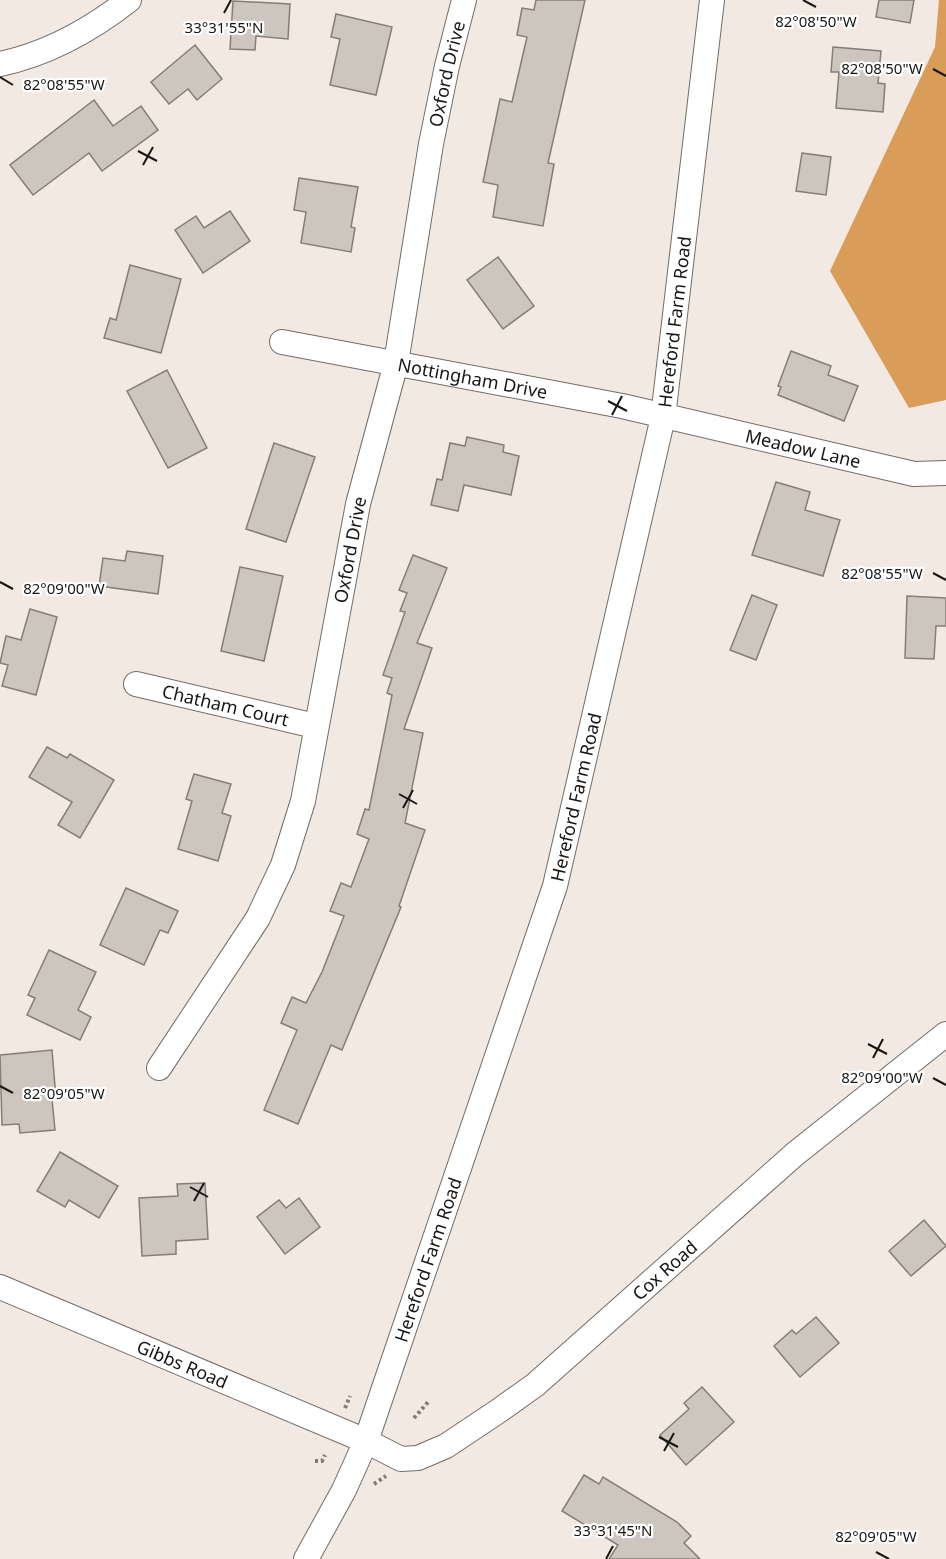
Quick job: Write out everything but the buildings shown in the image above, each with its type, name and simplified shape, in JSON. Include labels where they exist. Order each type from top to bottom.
[{"type":"street","points":[[0,64],[16,61],[66,41],[129,0]]},
{"type":"street","name":"Oxford Drive","points":[[159,1068],[258,918],[283,865],[303,801],[315,726],[358,504],[396,363],[431,144],[447,66],[464,0]]},
{"type":"street","name":"Hereford Farm Road","points":[[306,1559],[344,1490],[366,1442],[555,886],[663,417],[712,0]]},
{"type":"street","name":"Nottingham Drive","points":[[282,342],[622,406],[663,417]]},
{"type":"street","name":"Meadow Lane","points":[[663,417],[914,474],[946,473]]},
{"type":"street","name":"Chatham Court","points":[[136,684],[315,726]]},
{"type":"street","name":"Cox Road","points":[[366,1442],[401,1459],[418,1458],[446,1446],[535,1386],[795,1154],[946,1034]]},
{"type":"street","name":"Gibbs Road","points":[[0,1287],[366,1442]]},
{"type":"path","points":[[345,1408],[350,1396]]},
{"type":"path","points":[[414,1418],[429,1401]]},
{"type":"path","points":[[322,1461],[325,1455]]},
{"type":"path","points":[[315,1461],[330,1464]]},
{"type":"path","points":[[374,1484],[384,1480],[389,1473]]},
{"type":"shaded area","points":[[939,0],[946,0],[946,400],[909,408],[830,271],[935,47]]}]
